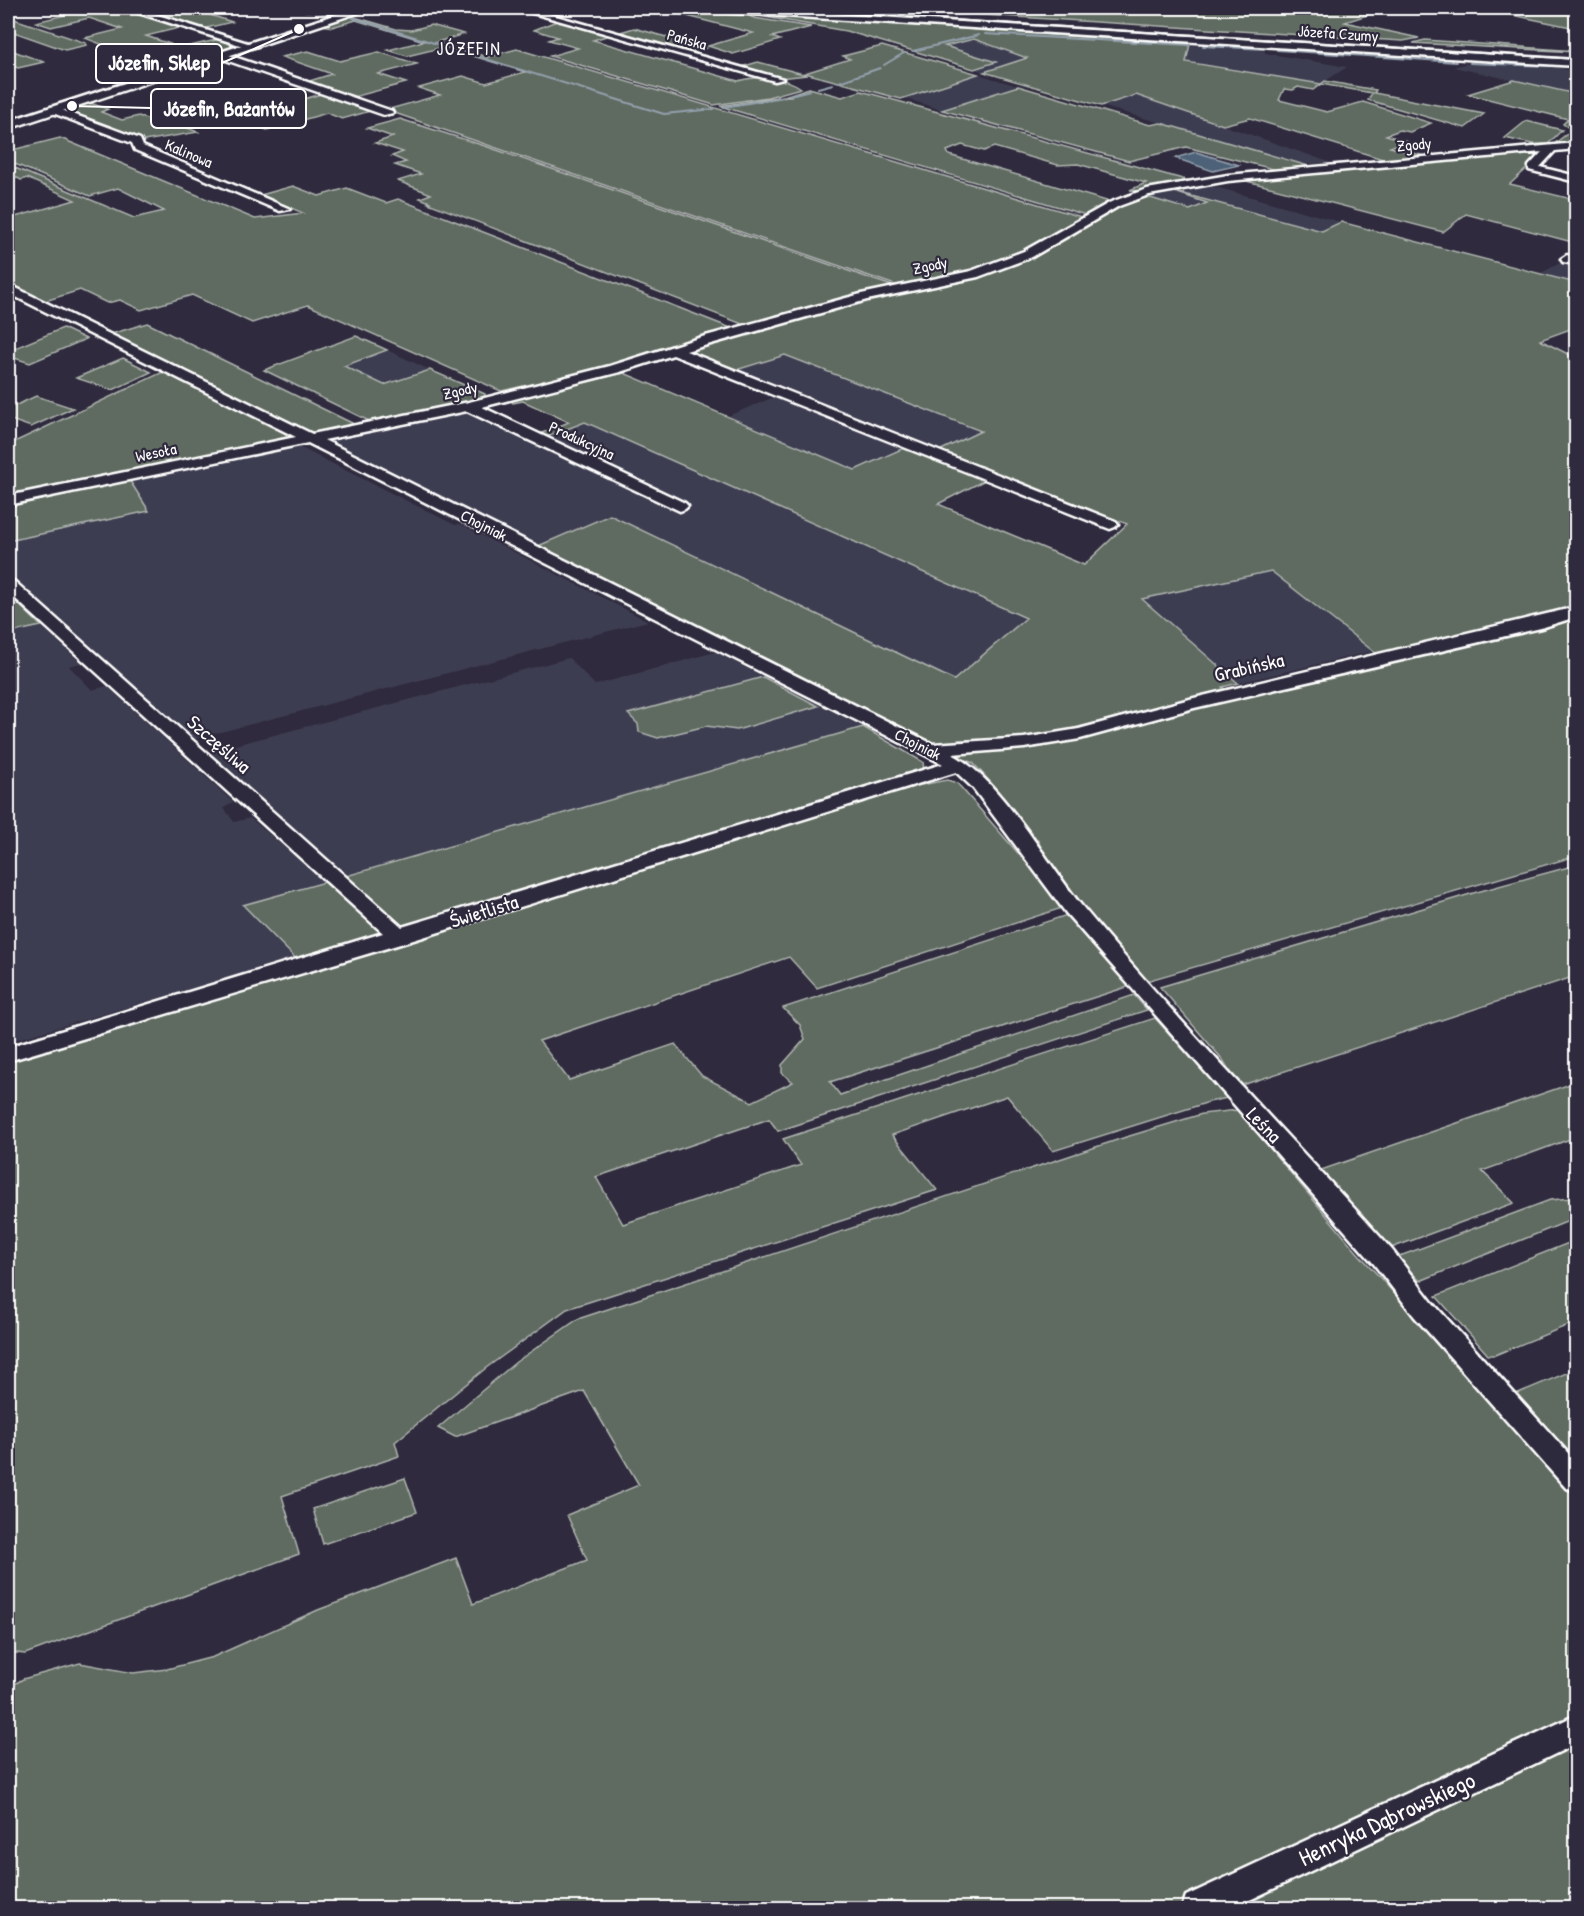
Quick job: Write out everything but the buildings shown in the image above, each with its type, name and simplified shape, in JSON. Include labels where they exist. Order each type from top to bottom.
[{"type":"street","points":[[127,8],[249,45]]},
{"type":"street","points":[[8,125],[366,8]]},
{"type":"street","name":"Pańska","points":[[519,8],[778,80]]},
{"type":"street","name":"Józefa Czumy","points":[[702,8],[1576,63]]},
{"type":"street","points":[[837,8],[1576,53]]},
{"type":"street","points":[[220,55],[388,113]]},
{"type":"street","name":"Kalinowa","points":[[54,110],[136,141],[139,148],[284,209]]},
{"type":"street","name":"Zgody","points":[[312,438],[469,406],[615,369],[673,350],[865,297],[988,270],[1046,245],[1115,204],[1147,192],[1228,178],[1576,146]]},
{"type":"street","points":[[1552,148],[1533,168],[1576,179]]},
{"type":"street","name":"Chojniak","points":[[12,294],[312,438],[959,765]]},
{"type":"street","points":[[673,350],[1110,524]]},
{"type":"street","name":"Produkcyjna","points":[[469,406],[680,506]]},
{"type":"street","name":"Wesoła","points":[[8,501],[312,438]]},
{"type":"street","name":"Szczęśliwa","points":[[8,584],[400,937]]},
{"type":"street","name":"Grabińska","points":[[930,750],[1024,743],[1080,734],[1190,704],[1535,624],[1576,612]]},
{"type":"street","name":"Świetlista","points":[[8,1054],[400,937],[959,765]]},
{"type":"street","name":"Leśna","points":[[959,765],[980,784],[1073,909],[1240,1099],[1300,1162],[1383,1257],[1423,1309],[1576,1480]]},
{"type":"street","name":"Henryka Dąbrowskiego","points":[[1198,1908],[1576,1729]]},
{"type":"shaded area","points":[[974,39],[1028,58],[984,72],[974,69],[995,62],[944,45]]},
{"type":"shaded area","points":[[1190,45],[1265,51],[1265,53],[1347,67],[1321,84],[1186,61]]},
{"type":"shaded area","points":[[1469,63],[1551,66],[1576,72],[1576,94],[1453,67]]},
{"type":"shaded area","points":[[978,74],[1018,86],[942,110],[904,98]]},
{"type":"shaded area","points":[[1136,95],[1332,163],[1305,164],[1101,106]]},
{"type":"shaded area","points":[[1205,184],[1341,222],[1322,231],[1172,190]]},
{"type":"shaded area","points":[[1169,190],[1208,203],[1190,210],[1144,196]]},
{"type":"shaded area","points":[[1566,260],[1576,263],[1576,283],[1541,273]]},
{"type":"shaded area","points":[[387,350],[430,370],[384,385],[343,366]]},
{"type":"shaded area","points":[[785,355],[982,431],[939,451],[736,370]]},
{"type":"shaded area","points":[[779,395],[906,447],[855,470],[728,416]]},
{"type":"shaded area","points":[[461,413],[471,413],[656,499],[653,501],[672,509],[686,503],[544,438],[584,422],[1026,619],[954,680],[611,515],[538,546],[327,441]]},
{"type":"shaded area","points":[[297,446],[455,525],[460,524],[648,621],[190,740],[8,572],[8,541],[148,511],[130,481]]},
{"type":"shaded area","points":[[1271,571],[1374,651],[1238,683],[1141,599]]},
{"type":"shaded area","points":[[41,626],[81,663],[69,666],[92,690],[107,686],[233,802],[224,808],[234,822],[250,818],[325,882],[243,905],[295,958],[8,1042],[8,633]]},
{"type":"shaded area","points":[[715,652],[863,727],[346,876],[205,753],[569,658],[595,685]]},
{"type":"green space","points":[[57,8],[119,8],[183,27],[146,36],[170,44],[129,55],[85,38],[122,29],[89,18],[51,27],[36,22],[73,13]]},
{"type":"green space","points":[[134,8],[188,8],[232,22],[202,29]]},
{"type":"green space","points":[[656,8],[744,14],[754,18],[811,27],[772,37],[780,40],[733,54],[708,46],[753,33]]},
{"type":"green space","points":[[872,8],[1371,8],[1383,10],[1345,22],[1419,38],[1403,41]]},
{"type":"green space","points":[[1475,8],[1576,8],[1576,28],[1488,10]]},
{"type":"green space","points":[[754,15],[1190,44],[1186,62],[1321,84],[1313,90],[1298,87],[1293,90],[1284,89],[1279,100],[1327,112],[1363,102],[1431,123],[1410,132],[1400,130],[1386,135],[1406,141],[1390,147],[1432,158],[1389,161],[1250,118],[1223,125],[1136,95],[1101,106],[984,72],[1027,58],[974,39],[945,46],[996,62],[974,69],[846,31]]},
{"type":"green space","points":[[351,16],[396,29],[411,30],[431,25],[464,34],[437,42],[487,57],[517,49],[1085,218],[1019,253],[974,269],[901,287],[386,110],[440,95],[419,88],[463,76],[486,83],[525,72],[444,47],[407,56],[388,50],[424,41],[356,20],[332,27],[323,25]]},
{"type":"green space","points":[[8,17],[87,45],[65,50],[8,30]]},
{"type":"green space","points":[[559,20],[610,35],[593,40],[738,81],[753,78],[779,79],[801,88],[768,97],[714,105],[550,56],[578,48],[549,40],[558,37],[534,30]]},
{"type":"green space","points":[[634,28],[706,48],[688,53],[617,33]]},
{"type":"green space","points":[[220,39],[238,47],[207,57],[182,48]]},
{"type":"green space","points":[[1425,40],[1576,51],[1576,52],[1413,43]]},
{"type":"green space","points":[[882,46],[978,74],[901,99],[805,73],[850,59],[843,56]]},
{"type":"green space","points":[[8,49],[44,62],[18,68],[8,64]]},
{"type":"green space","points":[[308,51],[340,61],[379,52],[417,64],[378,74],[406,83],[350,98],[306,82],[332,74],[282,57]]},
{"type":"green space","points":[[758,62],[807,75],[780,78],[741,67]]},
{"type":"green space","points":[[1514,80],[1576,94],[1576,132],[1573,140],[1576,144],[1561,146],[1554,144],[1572,130],[1563,124],[1568,119],[1468,94]]},
{"type":"green space","points":[[1325,81],[1376,90],[1374,93],[1484,114],[1465,128],[1368,100],[1372,93],[1321,84]]},
{"type":"green space","points":[[1018,86],[1150,125],[1161,123],[1312,167],[1277,170],[1186,147],[1129,161],[942,110]]},
{"type":"green space","points":[[809,88],[842,97],[861,91],[1190,181],[1143,191],[1130,190],[1146,183],[1078,164],[1058,165],[994,147],[984,151],[962,145],[947,151],[949,155],[1110,202],[1089,216],[720,106],[792,96],[787,95]]},
{"type":"green space","points":[[324,93],[374,110],[342,119],[327,113],[267,130],[238,119]]},
{"type":"green space","points":[[87,102],[108,109],[101,112],[122,120],[139,116],[151,121],[161,118],[198,132],[144,141],[64,109]]},
{"type":"green space","points":[[400,119],[895,287],[750,327],[428,203],[430,202],[420,198],[431,194],[398,181],[421,174],[395,165],[406,162],[392,156],[403,152],[375,143],[393,137],[367,128]]},
{"type":"green space","points":[[1526,121],[1562,130],[1548,144],[1532,144],[1505,138]]},
{"type":"green space","points":[[60,138],[255,219],[303,213],[261,195],[293,186],[319,196],[347,188],[386,203],[398,199],[736,330],[679,346],[677,344],[599,369],[501,391],[308,305],[252,323],[192,295],[141,310],[120,300],[107,303],[80,290],[42,302],[8,284],[8,219],[75,200],[27,178],[21,180],[8,173],[8,165],[134,218],[164,211],[118,188],[90,196],[8,161],[8,151]]},
{"type":"green space","points":[[1544,153],[1510,184],[1576,200],[1576,243],[1466,214],[1443,232],[1235,178]]},
{"type":"green space","points":[[1169,190],[1322,231],[1341,222],[1576,283],[1576,327],[1540,340],[1576,358],[1576,606],[1378,655],[1271,571],[1142,599],[1238,683],[1222,687],[1226,690],[1035,738],[959,740],[936,745],[538,546],[610,515],[954,680],[1026,618],[585,422],[544,438],[537,435],[569,422],[523,401],[513,403],[509,399],[624,373],[855,470],[906,447],[987,479],[938,504],[1084,565],[1127,524],[1109,519],[939,451],[981,431],[785,355],[733,371],[683,351],[858,301],[1023,260],[1068,238],[1121,205],[1144,196],[1190,210],[1207,203]]},
{"type":"green space","points":[[147,323],[358,426],[316,433],[304,431],[108,335]]},
{"type":"green space","points":[[63,328],[86,339],[30,363],[8,356],[8,351]]},
{"type":"green space","points":[[356,336],[387,350],[344,366],[384,385],[430,370],[485,394],[484,398],[371,422],[264,370]]},
{"type":"green space","points":[[123,358],[151,372],[113,390],[76,378]]},
{"type":"green space","points":[[165,371],[292,436],[287,439],[8,496],[8,445]]},
{"type":"green space","points":[[36,396],[73,408],[31,427],[8,419],[8,409]]},
{"type":"green space","points":[[130,481],[149,511],[8,541],[8,505]]},
{"type":"green space","points":[[8,594],[41,626],[8,633]]},
{"type":"green space","points":[[1576,616],[1576,856],[1143,982],[1090,919],[1043,856],[1039,842],[993,785],[973,763],[953,755],[1018,747],[1035,748],[1084,738],[1244,695]]},
{"type":"green space","points":[[763,677],[818,706],[737,730],[706,726],[658,738],[639,732],[638,724],[628,714]]},
{"type":"green space","points":[[863,727],[923,762],[924,770],[403,927],[346,876]]},
{"type":"green space","points":[[947,780],[957,783],[1065,907],[817,988],[789,957],[539,1041],[569,1080],[675,1044],[702,1076],[752,1102],[793,1082],[782,1073],[782,1065],[805,1039],[800,1025],[783,1008],[1070,914],[1130,986],[830,1082],[840,1095],[1134,995],[1147,1010],[778,1131],[769,1119],[596,1177],[623,1224],[801,1165],[783,1139],[1155,1018],[1227,1098],[1053,1151],[1007,1096],[892,1135],[937,1190],[567,1309],[486,1368],[395,1442],[399,1456],[282,1496],[299,1554],[25,1654],[8,1652],[8,1059],[911,787]]},
{"type":"green space","points":[[1576,865],[1576,976],[1239,1086],[1223,1060],[1160,987],[1477,892]]},
{"type":"green space","points":[[325,882],[382,933],[295,958],[243,905]]},
{"type":"green space","points":[[1576,1082],[1576,1137],[1482,1171],[1514,1203],[1391,1248],[1321,1170]]},
{"type":"green space","points":[[1238,1110],[1357,1252],[1576,1496],[1576,1908],[8,1908],[8,1688],[23,1679],[80,1663],[133,1673],[167,1669],[213,1657],[318,1610],[456,1558],[473,1604],[587,1560],[567,1515],[639,1485],[584,1391],[455,1437],[438,1428],[516,1362],[578,1319],[1123,1138],[1202,1114]]},
{"type":"green space","points":[[1576,1199],[1576,1218],[1420,1281],[1397,1257],[1550,1200]]},
{"type":"green space","points":[[1576,1240],[1576,1322],[1495,1355],[1488,1355],[1436,1296]]},
{"type":"green space","points":[[1576,1369],[1576,1469],[1511,1396]]},
{"type":"green space","points":[[405,1478],[417,1512],[323,1544],[313,1509]]},
{"type":"water","points":[[1196,152],[1239,165],[1213,171],[1175,158]]},
{"type":"waterway","points":[[283,8],[338,14]]},
{"type":"waterway","points":[[353,18],[664,114],[714,109]]},
{"type":"waterway","points":[[985,34],[1190,45]]},
{"type":"waterway","points":[[913,51],[979,35]]},
{"type":"waterway","points":[[1203,46],[1264,49]]},
{"type":"waterway","points":[[1277,50],[1456,62]]},
{"type":"waterway","points":[[884,65],[904,53]]},
{"type":"waterway","points":[[1470,63],[1576,67]]},
{"type":"waterway","points":[[839,82],[880,68]]},
{"type":"waterway","points":[[818,88],[833,84]]},
{"type":"waterway","points":[[790,95],[810,90]]},
{"type":"waterway","points":[[724,107],[784,97]]},
{"type":"railway","points":[[764,8],[1576,59]]},
{"type":"place","name":"Józefin, Sklep","points":[[299,29]]},
{"type":"place","name":"Józefin, Bażantów","points":[[72,106]]},
{"type":"district","name":"JÓZEFIN","points":[[469,49]]}]
